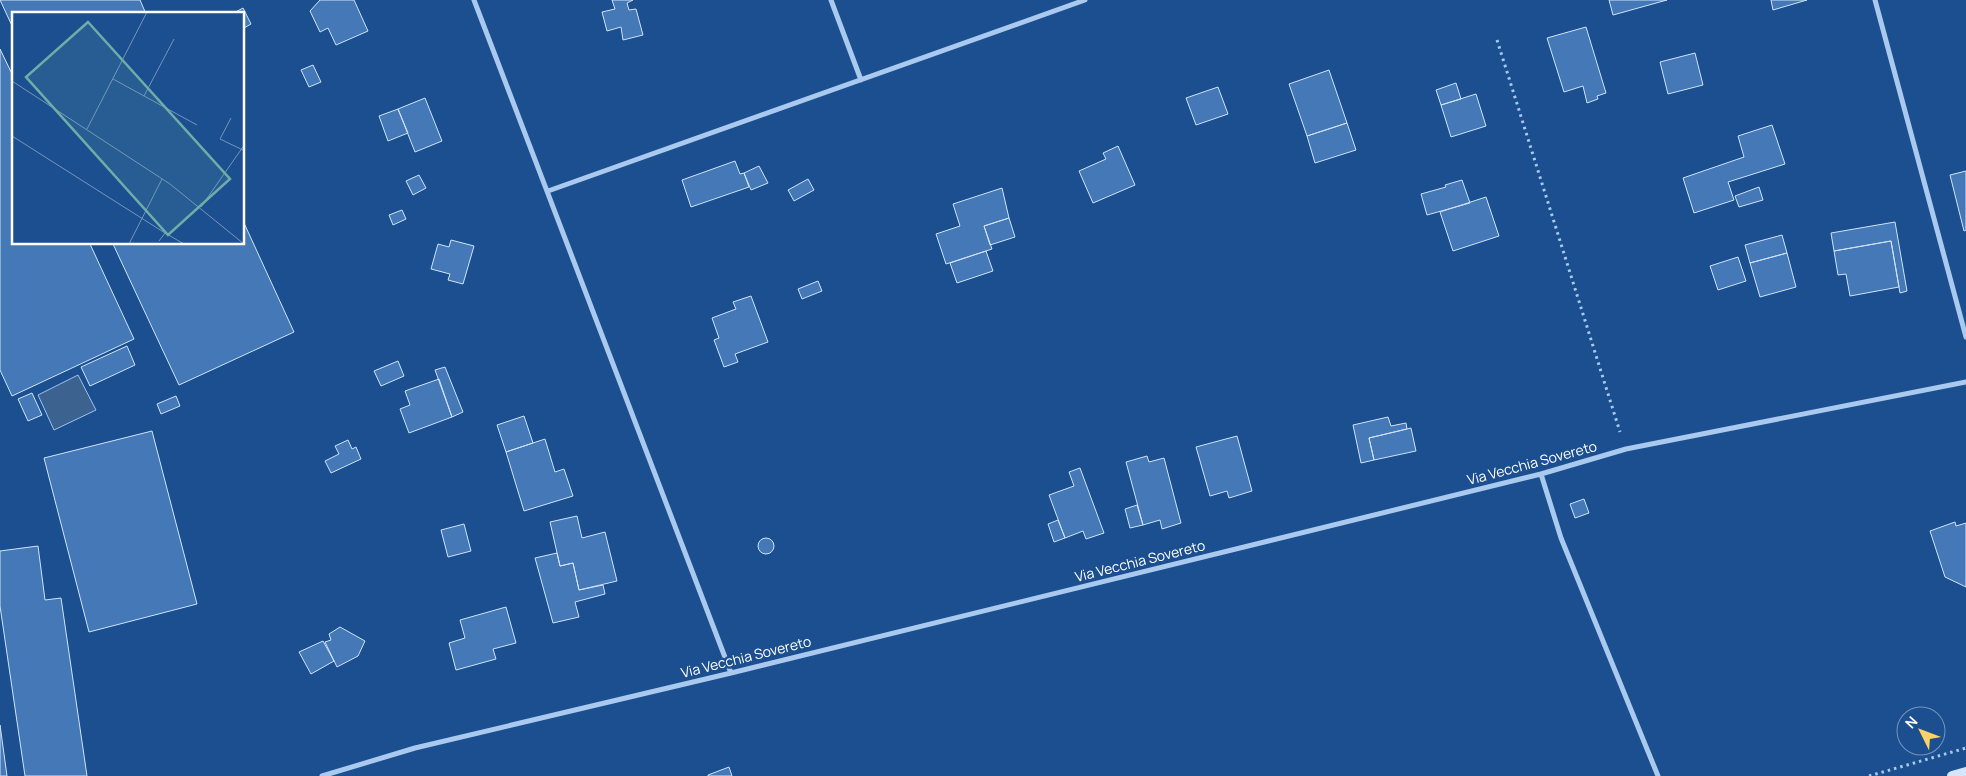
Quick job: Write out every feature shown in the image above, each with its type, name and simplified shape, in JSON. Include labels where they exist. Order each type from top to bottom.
[{"type":"street","points":[[474,0],[731,673]]},
{"type":"street","points":[[831,0],[861,80]]},
{"type":"street","points":[[548,191],[1085,0]]},
{"type":"street","points":[[1874,0],[1966,337]]},
{"type":"street","name":"Via Vecchia Sovereto","points":[[322,776],[415,748],[731,673],[1541,474],[1626,450],[1966,382]]},
{"type":"street","points":[[1541,474],[1562,538],[1658,776]]},
{"type":"street","points":[[1952,776],[1966,772]]},
{"type":"path","points":[[1496,40],[1626,450]]},
{"type":"path","points":[[1869,776],[1966,748]]},
{"type":"water","points":[[78,375],[96,410],[54,430],[38,395]]},
{"type":"building","points":[[0,0],[140,0],[145,12],[12,12],[12,26]]},
{"type":"building","points":[[320,0],[354,0],[368,31],[336,45],[328,28],[320,32],[310,11]]},
{"type":"building","points":[[612,0],[633,0],[627,3],[629,10],[636,9],[643,35],[623,40],[621,27],[607,31],[602,12],[615,9]]},
{"type":"building","points":[[1609,0],[1667,0],[1613,15]]},
{"type":"building","points":[[1771,0],[1807,0],[1773,10]]},
{"type":"building","points":[[243,8],[245,12],[236,12]]},
{"type":"building","points":[[245,12],[251,24],[245,27]]},
{"type":"building","points":[[1586,27],[1606,93],[1597,96],[1598,99],[1587,103],[1583,86],[1564,92],[1547,38]]},
{"type":"building","points":[[0,49],[12,74],[12,245],[90,245],[134,339],[12,396],[0,370]]},
{"type":"building","points":[[1695,53],[1703,85],[1668,94],[1660,62]]},
{"type":"building","points":[[313,65],[321,82],[309,87],[301,70]]},
{"type":"building","points":[[1329,70],[1347,123],[1307,136],[1289,84]]},
{"type":"building","points":[[1456,83],[1461,99],[1441,105],[1436,90]]},
{"type":"building","points":[[1218,87],[1228,114],[1196,125],[1186,98]]},
{"type":"building","points":[[1476,94],[1486,126],[1451,137],[1441,105]]},
{"type":"building","points":[[425,98],[442,141],[415,152],[398,109]]},
{"type":"building","points":[[398,109],[408,133],[388,141],[379,116]]},
{"type":"building","points":[[1347,123],[1356,150],[1315,163],[1307,136]]},
{"type":"building","points":[[1772,125],[1785,164],[1728,182],[1734,200],[1694,213],[1683,178],[1744,157],[1738,136]]},
{"type":"building","points":[[1118,146],[1135,185],[1093,203],[1079,171],[1106,159],[1103,153]]},
{"type":"building","points":[[735,161],[740,174],[744,173],[749,187],[691,207],[682,180]]},
{"type":"building","points":[[759,166],[768,183],[751,190],[744,173]]},
{"type":"building","points":[[1966,171],[1966,230],[1964,231],[1950,175]]},
{"type":"building","points":[[419,175],[426,188],[413,195],[406,181]]},
{"type":"building","points":[[808,179],[814,190],[794,201],[788,190]]},
{"type":"building","points":[[1462,180],[1470,203],[1427,215],[1421,194]]},
{"type":"building","points":[[1759,187],[1763,200],[1739,207],[1735,196]]},
{"type":"building","points":[[1002,188],[1009,218],[984,226],[992,249],[946,264],[936,234],[960,226],[953,204]]},
{"type":"building","points":[[1486,197],[1499,236],[1453,251],[1440,212]]},
{"type":"building","points":[[402,210],[406,219],[393,225],[389,215]]},
{"type":"building","points":[[1009,218],[1015,237],[990,245],[984,226]]},
{"type":"building","points":[[1895,222],[1907,291],[1900,293],[1891,241],[1834,251],[1831,233]]},
{"type":"building","points":[[245,225],[294,332],[179,385],[113,245],[245,245]]},
{"type":"building","points":[[1782,235],[1787,253],[1750,263],[1745,245]]},
{"type":"building","points":[[451,240],[474,246],[463,284],[448,280],[450,274],[431,269],[438,244],[449,247]]},
{"type":"building","points":[[1891,241],[1899,287],[1850,296],[1846,274],[1838,275],[1834,251]]},
{"type":"building","points":[[986,251],[993,271],[957,283],[950,263]]},
{"type":"building","points":[[1787,253],[1796,287],[1760,297],[1750,263]]},
{"type":"building","points":[[1738,257],[1746,281],[1718,290],[1710,266]]},
{"type":"building","points":[[818,281],[822,291],[802,299],[798,289]]},
{"type":"building","points":[[751,296],[768,342],[735,354],[738,362],[724,367],[714,340],[719,338],[712,318],[736,309],[733,302]]},
{"type":"building","points":[[127,346],[135,365],[90,386],[81,367]]},
{"type":"building","points":[[398,361],[404,376],[381,386],[374,371]]},
{"type":"building","points":[[445,367],[463,412],[452,417],[435,370]]},
{"type":"building","points":[[439,379],[452,417],[409,433],[400,409],[410,405],[405,391]]},
{"type":"building","points":[[32,393],[42,415],[28,421],[18,399]]},
{"type":"building","points":[[176,396],[180,406],[161,414],[157,404]]},
{"type":"building","points":[[524,416],[533,443],[506,452],[497,425]]},
{"type":"building","points":[[1388,417],[1391,426],[1406,423],[1407,429],[1369,438],[1374,460],[1361,463],[1353,425]]},
{"type":"building","points":[[1411,428],[1416,451],[1374,460],[1369,438]]},
{"type":"building","points":[[152,431],[197,604],[89,632],[44,458]]},
{"type":"building","points":[[1237,436],[1252,491],[1229,498],[1227,491],[1210,496],[1196,447]]},
{"type":"building","points":[[545,439],[555,472],[564,469],[573,496],[524,511],[506,452]]},
{"type":"building","points":[[348,440],[352,449],[356,447],[361,459],[331,473],[325,461],[339,454],[335,446]]},
{"type":"building","points":[[1147,456],[1149,462],[1164,458],[1181,523],[1162,529],[1160,520],[1143,525],[1126,462]]},
{"type":"building","points":[[1080,468],[1104,533],[1086,539],[1083,531],[1065,538],[1049,495],[1074,486],[1069,472]]},
{"type":"building","points":[[1584,499],[1589,513],[1575,518],[1570,504]]},
{"type":"building","points":[[1137,505],[1143,525],[1130,528],[1125,509]]},
{"type":"building","points":[[577,516],[582,538],[605,532],[617,581],[579,590],[573,563],[560,566],[550,522]]},
{"type":"building","points":[[1058,520],[1065,538],[1054,542],[1048,524]]},
{"type":"building","points":[[1955,522],[1956,526],[1966,523],[1966,587],[1945,577],[1930,531]]},
{"type":"building","points":[[464,524],[471,551],[448,557],[441,530]]},
{"type":"building","points":[[763,538],[769,538],[774,543],[772,552],[763,554],[758,549],[758,543]]},
{"type":"building","points":[[38,546],[45,600],[61,598],[87,776],[25,776],[0,606],[0,551]]},
{"type":"building","points":[[557,553],[560,566],[573,563],[579,590],[603,585],[605,594],[575,602],[579,617],[553,623],[535,558]]},
{"type":"building","points":[[506,607],[516,643],[493,649],[496,659],[456,670],[449,643],[465,638],[460,620]]},
{"type":"building","points":[[340,627],[365,641],[358,656],[337,667],[325,642],[331,640],[329,634]]},
{"type":"building","points":[[323,641],[334,661],[311,674],[299,652]]},
{"type":"building","points":[[0,725],[7,776],[0,776]]},
{"type":"building","points":[[729,767],[732,776],[708,776],[708,775]]}]
